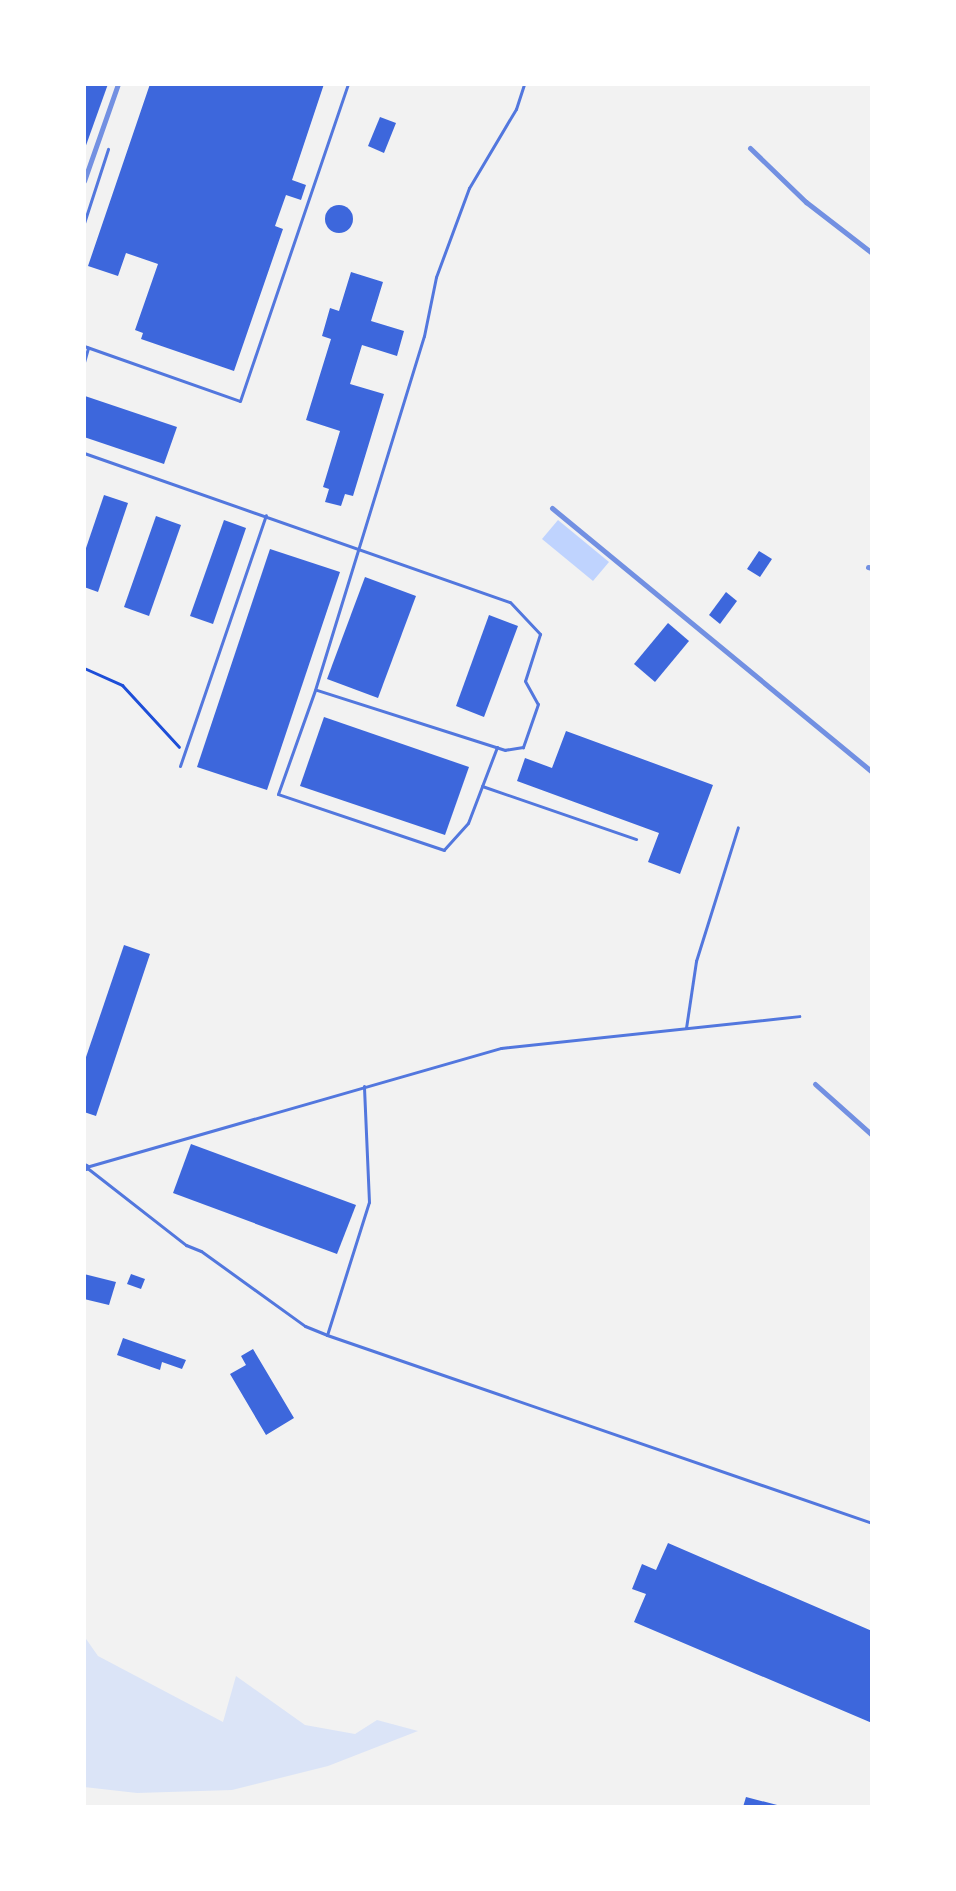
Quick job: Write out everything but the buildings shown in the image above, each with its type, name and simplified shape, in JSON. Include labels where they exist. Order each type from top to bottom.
[{"type":"lane","points":[[84,362],[86,347],[240,401],[348,84]]},
{"type":"lane","points":[[497,747],[468,823],[444,850],[278,794],[315,690],[424,336],[436,277],[469,188],[516,109],[524,84]]},
{"type":"lane","points":[[84,223],[108,149]]},
{"type":"lane","points":[[84,453],[510,602],[540,634],[525,681],[538,704],[523,747],[497,747],[315,690]]},
{"type":"lane","points":[[180,766],[266,515]]},
{"type":"lane","points":[[482,786],[636,839]]},
{"type":"lane","points":[[686,1028],[696,961],[738,827]]},
{"type":"lane","points":[[85,1167],[501,1048],[799,1016]]},
{"type":"lane","points":[[327,1335],[369,1202],[364,1086]]},
{"type":"lane","points":[[85,1167],[186,1245],[201,1251],[305,1326],[872,1523]]},
{"type":"path","points":[[84,668],[122,685],[184,752]]},
{"type":"shaded area","points":[[84,1636],[98,1656],[223,1722],[236,1676],[305,1725],[355,1734],[377,1720],[418,1731],[328,1766],[232,1790],[137,1793],[84,1787]]},
{"type":"water","points":[[558,520],[609,562],[593,581],[542,539]]},
{"type":"railway","points":[[84,181],[118,84]]},
{"type":"railway","points":[[750,148],[806,202],[872,253]]},
{"type":"railway","points":[[552,508],[872,772]]},
{"type":"railway","points":[[868,567],[872,568]]},
{"type":"railway","points":[[815,1084],[872,1135]]}]
